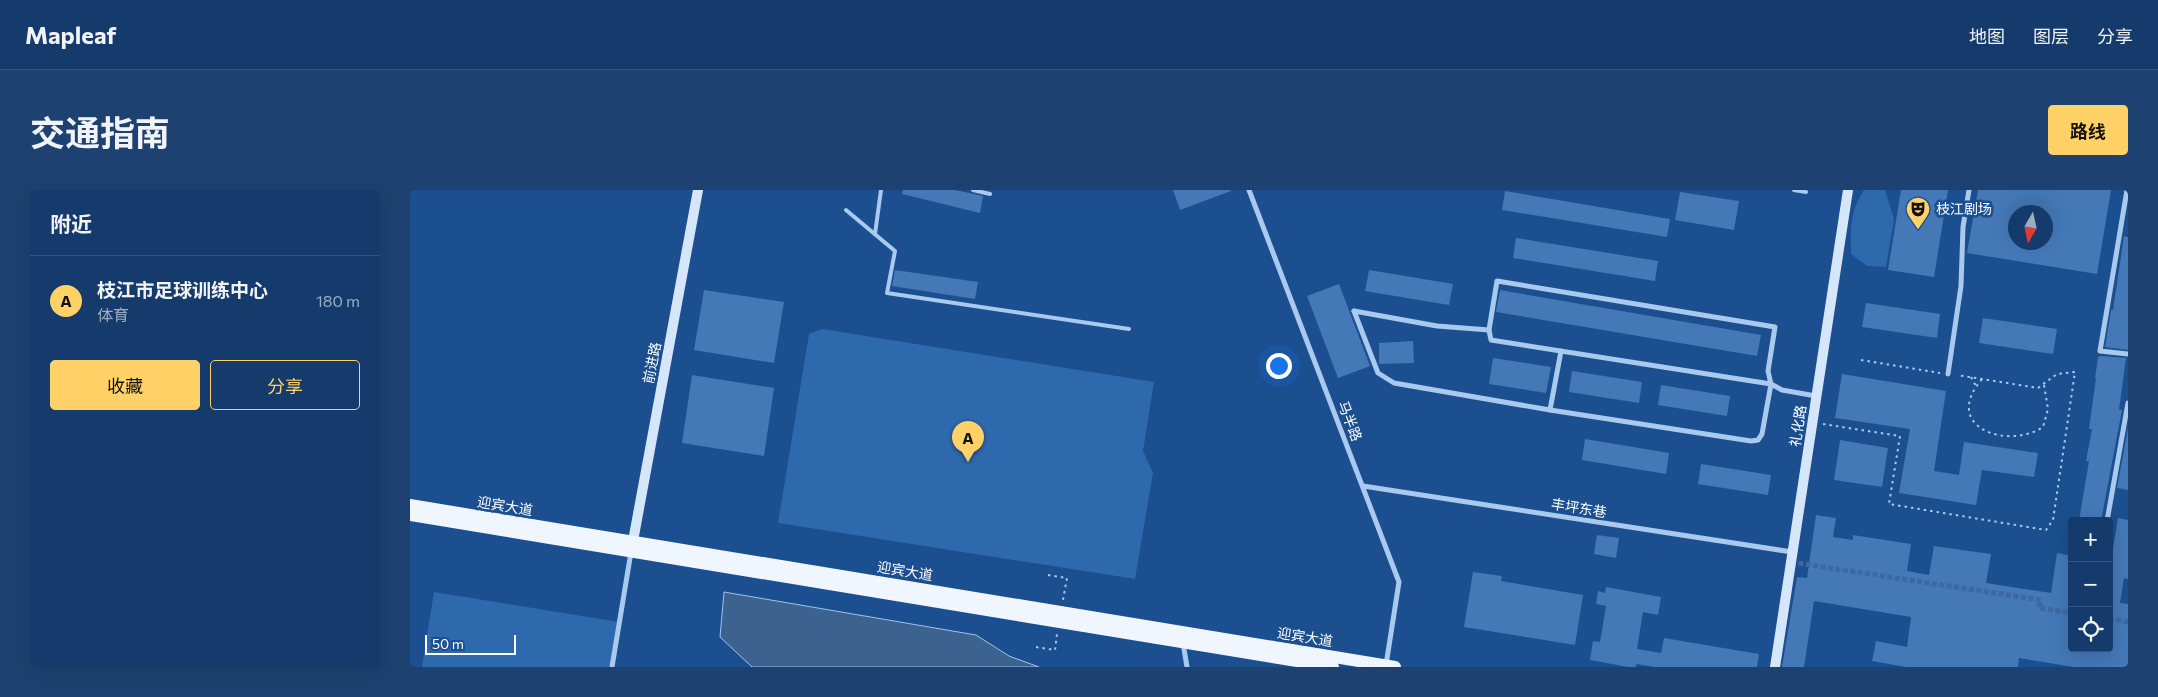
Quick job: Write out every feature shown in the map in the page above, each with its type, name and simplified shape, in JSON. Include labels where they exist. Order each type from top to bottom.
[{"type":"main road","name":"迎宾大道","points":[[410,505],[632,546],[1333,667]]},
{"type":"main road","name":"迎宾大道","points":[[410,515],[632,546],[1390,666]]},
{"type":"street","name":"前进路","points":[[632,546],[698,190]]},
{"type":"street","name":"马半路","points":[[1249,190],[1398,582],[1390,666]]},
{"type":"street","name":"礼化路","points":[[1774,667],[1848,190]]},
{"type":"street","points":[[1948,374],[1961,286],[1963,227],[1969,190]]},
{"type":"street","points":[[2127,190],[2100,350],[2128,354]]},
{"type":"street","points":[[1489,330],[1437,326],[1354,311],[1378,373],[1394,383],[1550,410],[1751,441],[1758,440],[1762,434],[1771,384],[1768,371],[1775,327],[1496,281],[1489,330],[1491,340],[1771,384],[1782,390],[1816,396]]},
{"type":"street","points":[[1550,410],[1561,350]]},
{"type":"street","points":[[2108,517],[2128,403]]},
{"type":"street","name":"丰坪东巷","points":[[1363,486],[1792,552]]},
{"type":"street","points":[[612,667],[632,546]]},
{"type":"street","points":[[1183,642],[1187,667]]},
{"type":"lane","points":[[875,234],[881,190]]},
{"type":"lane","points":[[974,190],[990,194]]},
{"type":"lane","points":[[1794,190],[1806,192]]},
{"type":"lane","points":[[846,210],[895,251],[888,293],[1129,329]]},
{"type":"path","points":[[1812,422],[1900,436],[1889,504],[2046,530],[2053,520],[2075,372],[2057,374],[2038,388],[1861,360]]},
{"type":"path","points":[[1971,377],[1976,386]]},
{"type":"path","points":[[1982,379],[1976,386],[1969,409],[1971,421],[1979,428],[1994,434],[2032,435],[2044,427],[2048,409],[2044,385]]},
{"type":"path","points":[[1048,575],[1067,578]]},
{"type":"path","points":[[1036,647],[1055,650]]},
{"type":"shaded area","points":[[1864,190],[1885,190],[1894,219],[1886,267],[1867,266],[1851,254],[1853,213]]},
{"type":"shaded area","points":[[822,329],[1154,382],[1143,451],[1153,473],[1135,579],[778,523],[809,334]]},
{"type":"shaded area","points":[[434,592],[619,622],[612,667],[422,667]]},
{"type":"shaded area","points":[[724,592],[976,635],[1009,656],[1039,667],[752,667],[720,637]]},
{"type":"building","points":[[903,190],[955,190],[983,196],[980,213],[902,194]]},
{"type":"building","points":[[1173,190],[1231,190],[1231,191],[1180,210]]},
{"type":"building","name":"枝江剧场","points":[[1901,190],[1948,190],[1934,277],[1888,270]]},
{"type":"building","points":[[1978,190],[2111,190],[2097,274],[1967,253]]},
{"type":"building","points":[[1505,191],[1670,219],[1667,237],[1502,210]]},
{"type":"building","points":[[1680,192],[1739,201],[1734,230],[1675,220]]},
{"type":"building","points":[[2124,236],[2128,237],[2128,350],[2105,347],[2111,310],[2113,310]]},
{"type":"building","points":[[1516,238],[1658,261],[1655,281],[1513,258]]},
{"type":"building","points":[[895,270],[978,282],[975,299],[892,286]]},
{"type":"building","points":[[1369,270],[1453,284],[1449,305],[1365,291]]},
{"type":"building","points":[[1339,284],[1370,366],[1338,378],[1307,296]]},
{"type":"building","points":[[704,290],[784,302],[774,363],[694,350]]},
{"type":"building","points":[[1500,290],[1761,335],[1757,356],[1496,312]]},
{"type":"building","points":[[1866,303],[1940,314],[1937,338],[1862,327]]},
{"type":"building","points":[[1983,318],[2057,329],[2053,354],[1979,343]]},
{"type":"building","points":[[1413,341],[1414,363],[1379,364],[1379,343]]},
{"type":"building","points":[[2098,357],[2126,358],[2119,410],[2122,410],[2102,517],[2080,517],[2089,461],[2086,461],[2092,429],[2089,429]]},
{"type":"building","points":[[1493,358],[1551,367],[1546,393],[1489,384]]},
{"type":"building","points":[[1572,371],[1642,382],[1639,403],[1569,392]]},
{"type":"building","points":[[1842,374],[1946,391],[1934,471],[1959,475],[1964,442],[2038,453],[2034,477],[1982,470],[1976,505],[1899,493],[1910,429],[1835,418]]},
{"type":"building","points":[[692,375],[774,388],[764,456],[682,443]]},
{"type":"building","points":[[1661,385],[1730,396],[1727,416],[1658,405]]},
{"type":"building","points":[[2128,428],[2128,490],[2117,488]]},
{"type":"building","points":[[1585,439],[1669,453],[1666,474],[1582,460]]},
{"type":"building","points":[[1840,440],[1888,448],[1882,487],[1834,480]]},
{"type":"building","points":[[1701,464],[1771,475],[1768,495],[1698,484]]},
{"type":"building","points":[[1816,515],[1836,518],[1833,537],[1853,540],[1853,535],[1911,544],[1907,571],[1929,575],[1934,546],[1991,554],[1986,583],[2051,593],[2057,553],[2068,555],[2068,652],[2113,652],[2113,549],[2118,518],[2128,520],[2128,579],[2124,578],[2120,603],[2128,604],[2128,667],[2074,667],[2019,658],[2018,667],[1906,667],[1872,661],[1876,641],[1907,647],[1911,617],[1814,601],[1804,667],[1782,667],[1797,577],[1807,578]]},
{"type":"building","points":[[1597,535],[1619,538],[1616,558],[1594,554]]},
{"type":"building","points":[[1473,572],[1502,576],[1501,581],[1583,595],[1575,645],[1464,627]]},
{"type":"building","points":[[1606,587],[1661,597],[1658,615],[1643,612],[1637,649],[1661,653],[1664,638],[1759,654],[1757,667],[1655,667],[1636,664],[1636,667],[1628,667],[1590,660],[1593,641],[1600,642],[1606,606],[1596,604],[1598,591],[1605,593]]},
{"type":"tunnel","points":[[1791,562],[2041,600],[2039,608],[2068,612]]},
{"type":"tunnel","points":[[2113,619],[2128,622]]},
{"type":"place","name":"枝江剧场","points":[[1918,230]]},
{"type":"place","name":"枝江市足球训练中心","points":[[968,462]]}]
